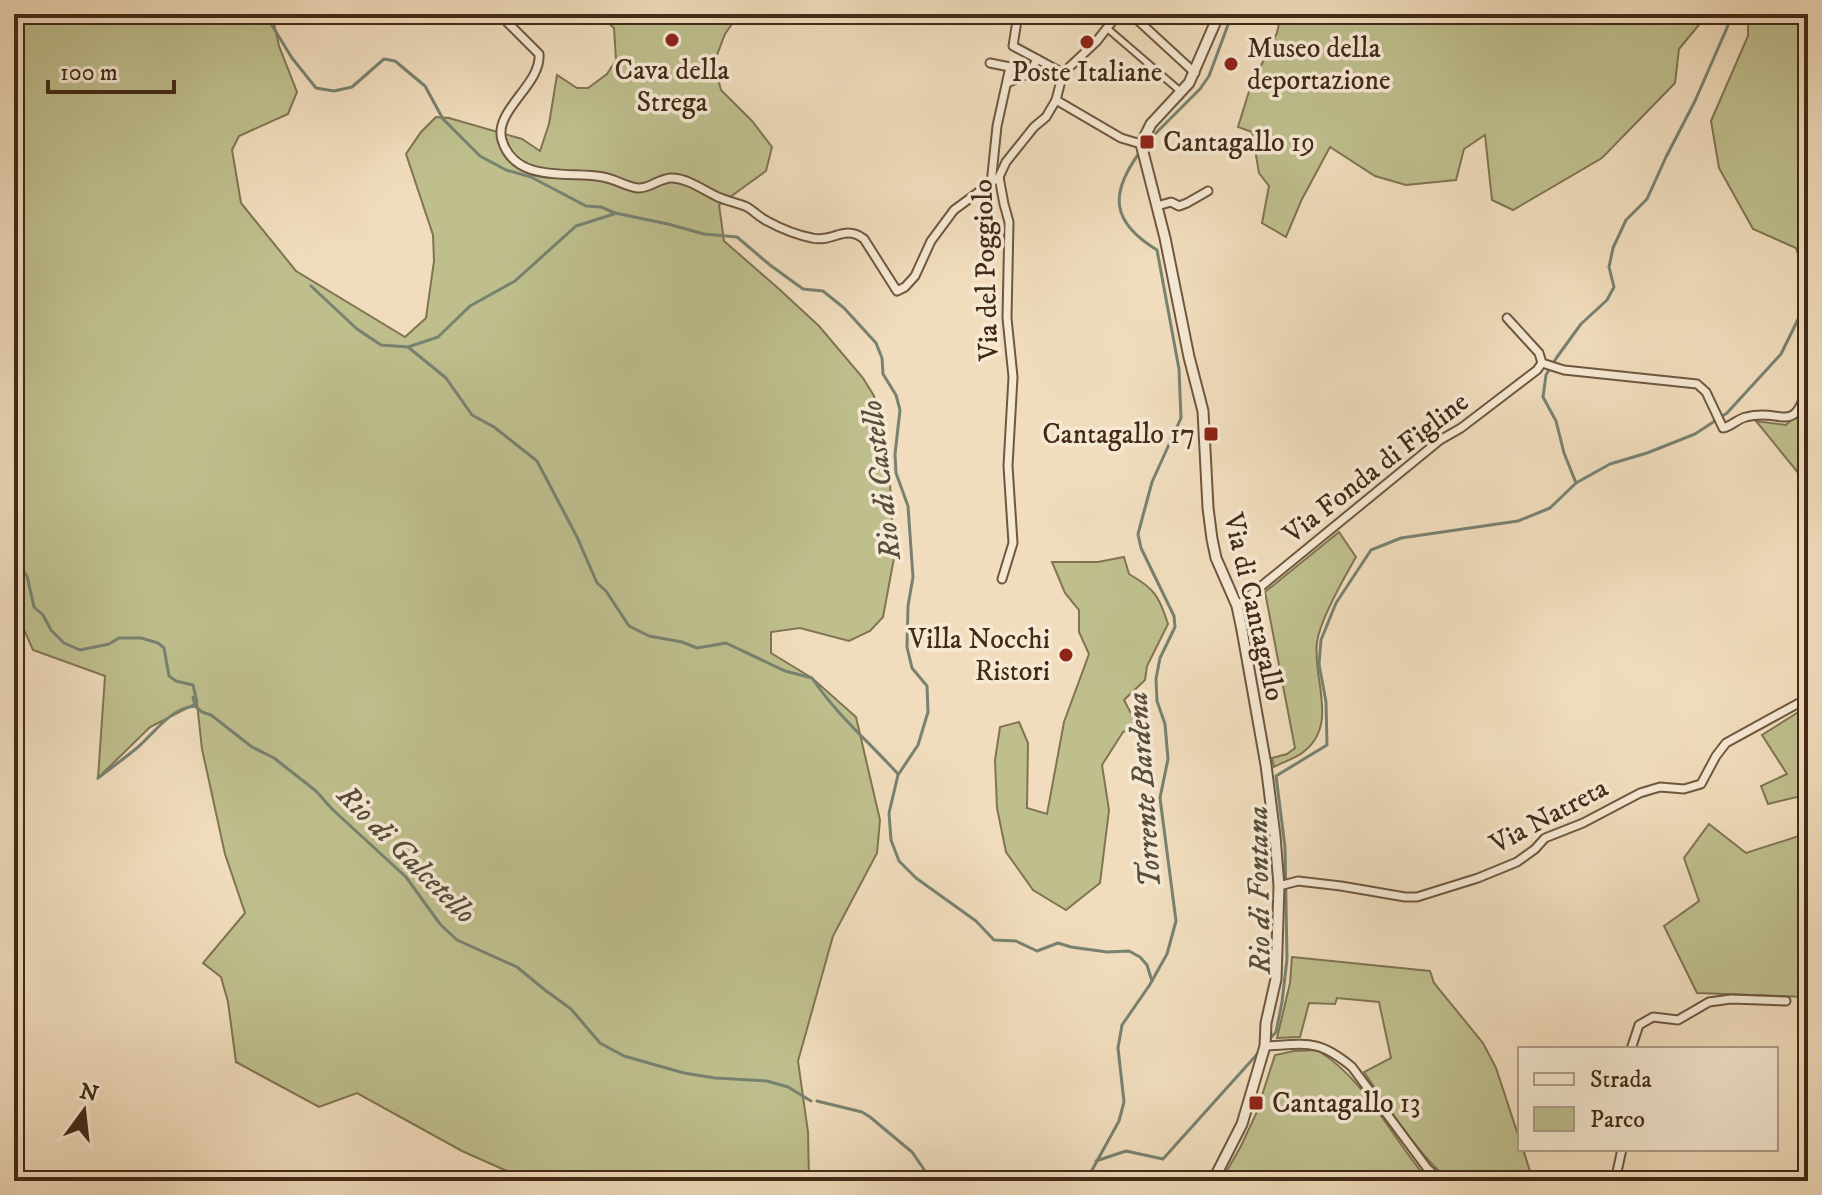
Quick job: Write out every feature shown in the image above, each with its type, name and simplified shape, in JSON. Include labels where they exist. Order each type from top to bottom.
[{"type":"street","points":[[495,14],[539,54],[540,61],[500,133],[507,153],[517,163],[549,174],[605,177],[639,188],[670,178],[679,179],[747,207],[766,220],[813,238],[857,233],[897,291],[915,276],[931,241],[954,210],[999,177]]},
{"type":"street","points":[[1018,14],[1013,46],[1063,73]]},
{"type":"street","points":[[1118,14],[1108,29],[1063,73],[1056,100],[1142,148],[1151,124],[1195,73],[1219,14]]},
{"type":"street","points":[[1131,14],[1195,73]]},
{"type":"street","points":[[1108,29],[1181,92]]},
{"type":"street","points":[[991,184],[997,126],[1010,67],[1026,54]]},
{"type":"street","points":[[1007,83],[1030,73],[1037,59]]},
{"type":"street","points":[[990,63],[1010,67]]},
{"type":"street","name":"Via del Poggiolo","points":[[1002,579],[1013,543],[1008,466],[1013,377],[1007,318],[1009,222],[999,177],[1006,162],[1046,117],[1056,100]]},
{"type":"street","name":"Via di Cantagallo","points":[[1142,148],[1203,411],[1212,539],[1216,558],[1237,606],[1266,765],[1279,886],[1276,979],[1265,1041],[1239,1130],[1213,1181]]},
{"type":"street","points":[[1157,206],[1171,202],[1179,206],[1208,191]]},
{"type":"street","points":[[1507,318],[1539,353],[1542,363],[1564,370],[1697,384],[1706,392],[1723,428],[1743,417],[1786,418],[1797,412],[1808,384]]},
{"type":"street","name":"Via Fonda di Figline","points":[[1237,606],[1440,440],[1461,428],[1542,363]]},
{"type":"street","name":"Via Natreta","points":[[1279,886],[1298,881],[1417,897],[1478,878],[1517,862],[1545,838],[1583,823],[1640,793],[1660,787],[1684,789],[1701,784],[1726,743],[1808,698]]},
{"type":"street","points":[[1632,1047],[1639,1025],[1653,1017],[1678,1020],[1709,1002],[1731,999],[1786,1001]]},
{"type":"street","points":[[1265,1041],[1324,1047],[1336,1054],[1352,1067],[1427,1168],[1441,1181]]},
{"type":"street","points":[[1615,1181],[1622,1151]]},
{"type":"green space","points":[[14,14],[272,14],[279,46],[297,92],[288,114],[239,136],[232,150],[241,203],[296,271],[405,337],[426,318],[434,261],[433,235],[406,154],[436,117],[522,139],[540,151],[549,124],[557,75],[577,88],[588,88],[607,74],[616,60],[614,28],[598,14],[739,14],[725,34],[714,63],[721,90],[752,121],[772,147],[766,171],[719,205],[724,241],[819,326],[863,378],[874,396],[889,464],[894,558],[883,617],[870,631],[849,641],[800,628],[771,632],[771,653],[812,678],[856,717],[880,820],[877,853],[833,936],[798,1061],[808,1132],[809,1181],[523,1181],[357,1093],[319,1107],[236,1062],[228,1002],[221,977],[203,963],[245,913],[225,854],[202,749],[197,703],[150,727],[98,778],[105,676],[33,650],[14,607]]},
{"type":"green space","points":[[1281,14],[1708,14],[1679,49],[1675,83],[1602,158],[1513,210],[1492,200],[1485,135],[1464,149],[1456,180],[1406,185],[1375,176],[1330,147],[1286,237],[1262,223],[1269,186],[1259,173],[1252,132],[1238,127],[1250,88],[1277,33]]},
{"type":"green space","points":[[1748,14],[1808,14],[1808,285],[1796,248],[1753,229],[1719,168],[1711,121],[1748,36]]},
{"type":"green space","points":[[1808,404],[1808,485],[1756,421],[1786,425]]},
{"type":"green space","points":[[1339,532],[1356,557],[1328,610],[1317,642],[1322,701],[1320,729],[1302,753],[1274,767],[1272,758],[1295,748],[1265,592]]},
{"type":"green space","points":[[1124,557],[1129,574],[1155,594],[1168,624],[1147,666],[1145,680],[1124,700],[1138,727],[1123,732],[1102,765],[1109,810],[1100,883],[1066,910],[1033,890],[1006,852],[997,808],[995,760],[1000,727],[1019,722],[1028,743],[1027,808],[1047,814],[1064,722],[1089,654],[1079,632],[1079,610],[1065,593],[1052,562],[1098,562]]},
{"type":"green space","points":[[1808,706],[1808,804],[1801,796],[1768,804],[1761,786],[1787,774],[1762,735]]},
{"type":"green space","points":[[1709,824],[1746,853],[1808,833],[1808,997],[1697,993],[1664,926],[1699,901],[1684,858]]},
{"type":"green space","points":[[1292,957],[1430,971],[1434,983],[1483,1043],[1496,1068],[1518,1135],[1518,1151],[1524,1151],[1533,1181],[1450,1181],[1425,1157],[1364,1072],[1391,1058],[1379,1002],[1337,998],[1335,1004],[1309,1003],[1300,1037],[1277,1038],[1290,983]]},
{"type":"green space","points":[[1317,1050],[1335,1062],[1364,1093],[1429,1181],[1221,1181],[1256,1114],[1275,1055]]},
{"type":"waterway","name":"Rio di Castello","points":[[265,14],[292,58],[316,88],[334,91],[352,87],[384,59],[395,61],[425,86],[443,119],[480,156],[506,170],[531,177],[586,206],[601,207],[704,234],[737,237],[803,289],[823,291],[844,308],[876,343],[882,358],[883,374],[896,395],[900,410],[896,473],[908,506],[913,577],[908,606],[907,647],[912,668],[927,686],[928,712],[918,745],[898,775],[889,813],[891,840],[899,861],[916,878],[976,921],[994,940],[1016,941],[1037,951],[1058,943],[1107,952],[1129,951],[1147,965],[1152,981]]},
{"type":"waterway","name":"Torrente Bardena","points":[[1147,142],[1209,76],[1232,14]]},
{"type":"waterway","points":[[1576,483],[1556,421],[1543,397],[1546,375],[1581,324],[1607,300],[1614,287],[1609,267],[1613,248],[1626,220],[1647,199],[1733,14]]},
{"type":"waterway","name":"Torrente Bardena","points":[[1086,1181],[1119,1121],[1124,1102],[1118,1048],[1122,1025],[1167,954],[1176,921],[1160,798],[1168,759],[1156,679],[1160,658],[1175,627],[1174,616],[1141,548],[1138,534],[1152,482],[1181,418],[1179,369],[1157,250],[1131,229],[1123,218],[1120,206],[1123,181],[1140,152]]},
{"type":"waterway","points":[[311,286],[357,329],[381,345],[408,347],[438,337],[470,306],[515,281],[576,226],[614,214]]},
{"type":"waterway","name":"Rio di Fontana","points":[[1267,1042],[1276,1032],[1287,959],[1285,847],[1276,776],[1327,745],[1326,702],[1319,664],[1321,640],[1336,603],[1371,550],[1401,538],[1518,521],[1550,508],[1576,483],[1610,464],[1695,434],[1727,413],[1781,354],[1808,299]]},
{"type":"waterway","points":[[408,347],[446,378],[472,415],[494,427],[537,461],[597,583],[606,591],[629,626],[649,636],[697,648],[726,643],[785,671],[812,678],[842,716],[898,774]]},
{"type":"waterway","name":"Rio di Galcetello","points":[[14,557],[27,576],[34,607],[64,643],[80,650],[109,644],[119,638],[141,638],[158,643],[164,648],[169,676],[193,685],[195,706],[252,747],[274,758],[316,791],[406,877],[440,924],[457,940],[517,967],[571,1009],[600,1043],[624,1056],[684,1073],[767,1081],[788,1087],[811,1101]]},
{"type":"waterway","name":"Rio di Galcetello","points":[[98,778],[171,716],[195,706]]},
{"type":"waterway","name":"Rio di Fontana","points":[[1096,1161],[1126,1151],[1163,1159],[1260,1051]]},
{"type":"waterway","name":"Rio di Galcetello","points":[[817,1101],[862,1112],[870,1117],[912,1152],[932,1181]]},
{"type":"waterway","points":[[1738,1181],[1741,1177],[1783,1176],[1808,1168]]},
{"type":"place","name":"Cava della Strega","points":[[672,40]]},
{"type":"place","name":"Poste Italiane","points":[[1087,42]]},
{"type":"place","name":"Museo della deportazione","points":[[1231,64]]},
{"type":"place","name":"Cantagallo 19","points":[[1147,142]]},
{"type":"place","name":"Cantagallo 17","points":[[1211,434]]},
{"type":"place","name":"Villa Nocchi Ristori","points":[[1066,655]]},
{"type":"place","name":"Cantagallo 13","points":[[1256,1103]]}]
